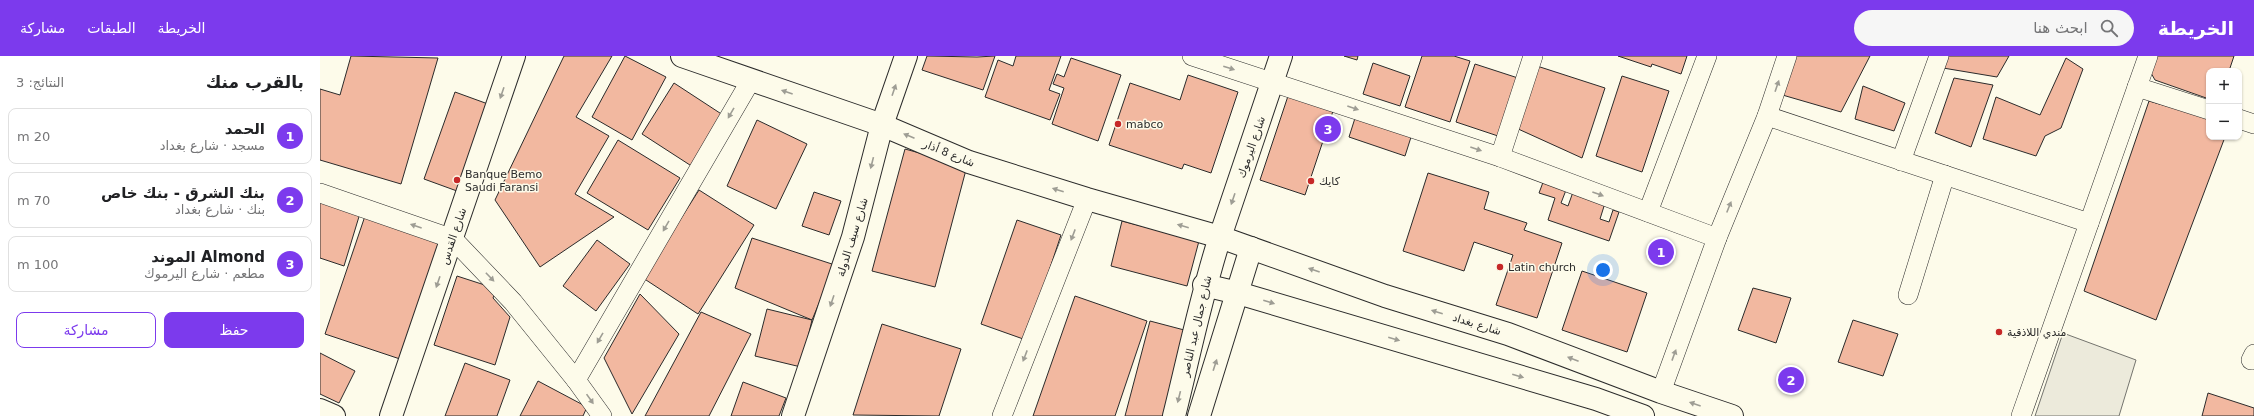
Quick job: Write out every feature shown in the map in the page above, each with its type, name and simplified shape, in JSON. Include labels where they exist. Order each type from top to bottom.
[{"type":"main road","name":"شارع القدس","points":[[391,416],[453,239],[514,56]]},
{"type":"main road","name":"شارع 8 أذار","points":[[682,56],[882,125],[969,162],[1087,199],[1220,237]]},
{"type":"main road","name":"شارع سيف الدولة","points":[[793,416],[853,237],[882,125],[906,56]]},
{"type":"main road","name":"شارع اليرموك","points":[[1220,237],[1281,56]]},
{"type":"main road","name":"شارع بغداد","points":[[1220,237],[1385,296],[1508,334],[1661,392],[1732,416]]},
{"type":"main road","name":"شارع جمال عبد الناصر","points":[[1174,416],[1198,321],[1204,285],[1220,237]]},
{"type":"main road","points":[[1199,416],[1238,293],[1250,248]]},
{"type":"main road","points":[[1204,285],[1238,293],[1589,397],[1643,416]]},
{"type":"main road","points":[[320,410],[334,416]]},
{"type":"street","points":[[1192,56],[1273,81],[1500,157],[1717,238]]},
{"type":"street","points":[[1500,157],[1533,56]]},
{"type":"street","points":[[1648,212],[1707,56]]},
{"type":"street","points":[[1661,392],[1717,238],[1767,116],[1787,56]]},
{"type":"street","points":[[1901,161],[1939,56]]},
{"type":"street","points":[[2021,416],[2148,56]]},
{"type":"street","points":[[576,380],[751,80]]},
{"type":"street","points":[[2137,87],[2206,109]]},
{"type":"street","points":[[1767,116],[2089,223]]},
{"type":"street","points":[[2242,120],[2254,124]]},
{"type":"street","points":[[1908,296],[1945,175]]},
{"type":"street","points":[[320,193],[453,239],[514,302],[576,380],[602,416]]},
{"type":"street","points":[[1002,416],[1087,199]]},
{"type":"shaded area","points":[[2063,333],[2136,360],[2119,416],[2035,416]]},
{"type":"building","points":[[351,56],[438,58],[401,184],[320,160],[320,89],[340,95]]},
{"type":"building","points":[[564,56],[612,56],[576,117],[609,136],[575,194],[614,217],[540,267],[495,200]]},
{"type":"building","points":[[625,56],[666,77],[632,140],[592,117]]},
{"type":"building","points":[[927,56],[995,56],[983,90],[922,70]]},
{"type":"building","points":[[1016,56],[1061,56],[1049,90],[1060,94],[1050,120],[985,97],[998,60],[1013,66]]},
{"type":"building","points":[[1344,56],[1358,56],[1357,60]]},
{"type":"building","points":[[1422,56],[1454,56],[1470,61],[1450,122],[1405,107]]},
{"type":"building","points":[[1618,56],[1687,56],[1681,74],[1652,64],[1651,67]]},
{"type":"building","points":[[1793,56],[1870,56],[1841,112],[1779,94]]},
{"type":"building","points":[[1947,56],[2009,56],[1997,77],[1943,68]]},
{"type":"building","points":[[2151,56],[2234,56],[2230,68],[2206,68],[2206,98],[2155,80],[2147,66]]},
{"type":"building","points":[[1071,58],[1121,75],[1098,141],[1052,124],[1064,88],[1053,84],[1057,74],[1064,77]]},
{"type":"building","points":[[2066,58],[2083,69],[2061,128],[2045,136],[2036,156],[1983,139],[1996,97],[2040,115]]},
{"type":"building","points":[[1373,63],[1410,76],[1400,106],[1363,94]]},
{"type":"building","points":[[1475,64],[1518,78],[1498,136],[1456,122]]},
{"type":"building","points":[[1537,66],[1605,88],[1582,158],[1516,128]]},
{"type":"building","points":[[1188,75],[1238,92],[1211,173],[1184,164],[1182,169],[1109,145],[1130,83],[1180,100]]},
{"type":"building","points":[[1622,76],[1669,91],[1642,172],[1596,156]]},
{"type":"building","points":[[1954,78],[1993,85],[1971,147],[1935,133]]},
{"type":"building","points":[[674,83],[726,117],[693,167],[642,134]]},
{"type":"building","points":[[1863,86],[1905,103],[1894,131],[1855,119]]},
{"type":"building","points":[[1290,90],[1335,105],[1305,195],[1260,180]]},
{"type":"building","points":[[455,92],[488,104],[457,191],[424,179]]},
{"type":"building","points":[[2149,101],[2206,117],[2206,140],[2224,140],[2156,320],[2084,291]]},
{"type":"building","points":[[1356,115],[1412,134],[1405,156],[1349,137]]},
{"type":"building","points":[[757,120],[807,144],[776,209],[727,186]]},
{"type":"building","points":[[618,140],[680,178],[648,230],[587,193]]},
{"type":"building","points":[[905,149],[967,166],[935,287],[872,271]]},
{"type":"building","points":[[1428,173],[1489,192],[1484,209],[1527,223],[1524,230],[1562,243],[1537,318],[1496,305],[1513,255],[1474,242],[1464,271],[1403,251]]},
{"type":"building","points":[[1545,177],[1568,185],[1561,203],[1568,206],[1573,192],[1605,203],[1600,219],[1609,222],[1613,210],[1619,212],[1609,241],[1548,220],[1555,198],[1539,193]]},
{"type":"building","points":[[699,190],[754,225],[698,314],[643,278]]},
{"type":"building","points":[[814,192],[841,201],[829,235],[802,226]]},
{"type":"building","points":[[320,198],[361,210],[344,266],[320,258]]},
{"type":"building","points":[[365,216],[446,244],[406,361],[325,334]]},
{"type":"building","points":[[1017,220],[1061,235],[1026,340],[981,324]]},
{"type":"building","points":[[1122,221],[1199,241],[1187,286],[1111,266]]},
{"type":"building","points":[[752,238],[835,265],[812,320],[735,288]]},
{"type":"building","points":[[597,240],[630,264],[596,311],[563,286]]},
{"type":"building","points":[[1582,271],[1647,293],[1627,352],[1562,330]]},
{"type":"building","points":[[457,276],[497,289],[493,298],[510,317],[495,365],[434,345]]},
{"type":"building","points":[[1753,288],[1791,298],[1776,343],[1738,330]]},
{"type":"building","points":[[640,294],[679,334],[632,414],[604,358]]},
{"type":"building","points":[[1075,296],[1147,321],[1115,416],[1033,416]]},
{"type":"building","points":[[767,309],[812,320],[801,367],[755,356]]},
{"type":"building","points":[[701,312],[751,334],[709,416],[645,416]]},
{"type":"building","points":[[1853,320],[1898,334],[1883,376],[1838,362]]},
{"type":"building","points":[[1150,321],[1188,331],[1166,416],[1125,416]]},
{"type":"building","points":[[882,324],[961,349],[939,416],[853,415]]},
{"type":"building","points":[[320,353],[355,371],[339,403],[320,394]]},
{"type":"building","points":[[465,363],[510,380],[497,416],[445,416]]},
{"type":"building","points":[[538,381],[587,407],[583,416],[520,416]]},
{"type":"building","points":[[743,382],[786,398],[779,416],[731,416]]},
{"type":"building","points":[[2208,393],[2254,408],[2254,416],[2202,416]]},
{"type":"place","name":"mabco","points":[[1118,124]]},
{"type":"place","name":"Almond الموند","points":[[1328,129]]},
{"type":"place","name":"Banque Bemo Saudi Faransi","points":[[457,180]]},
{"type":"place","name":"كايك","points":[[1311,181]]},
{"type":"place","name":"الحمد","points":[[1661,252]]},
{"type":"place","name":"Latin church","points":[[1500,267]]},
{"type":"place","name":"مندي اللاذقية","points":[[1999,332]]},
{"type":"place","name":"بنك الشرق - بنك خاص","points":[[1791,380]]}]
